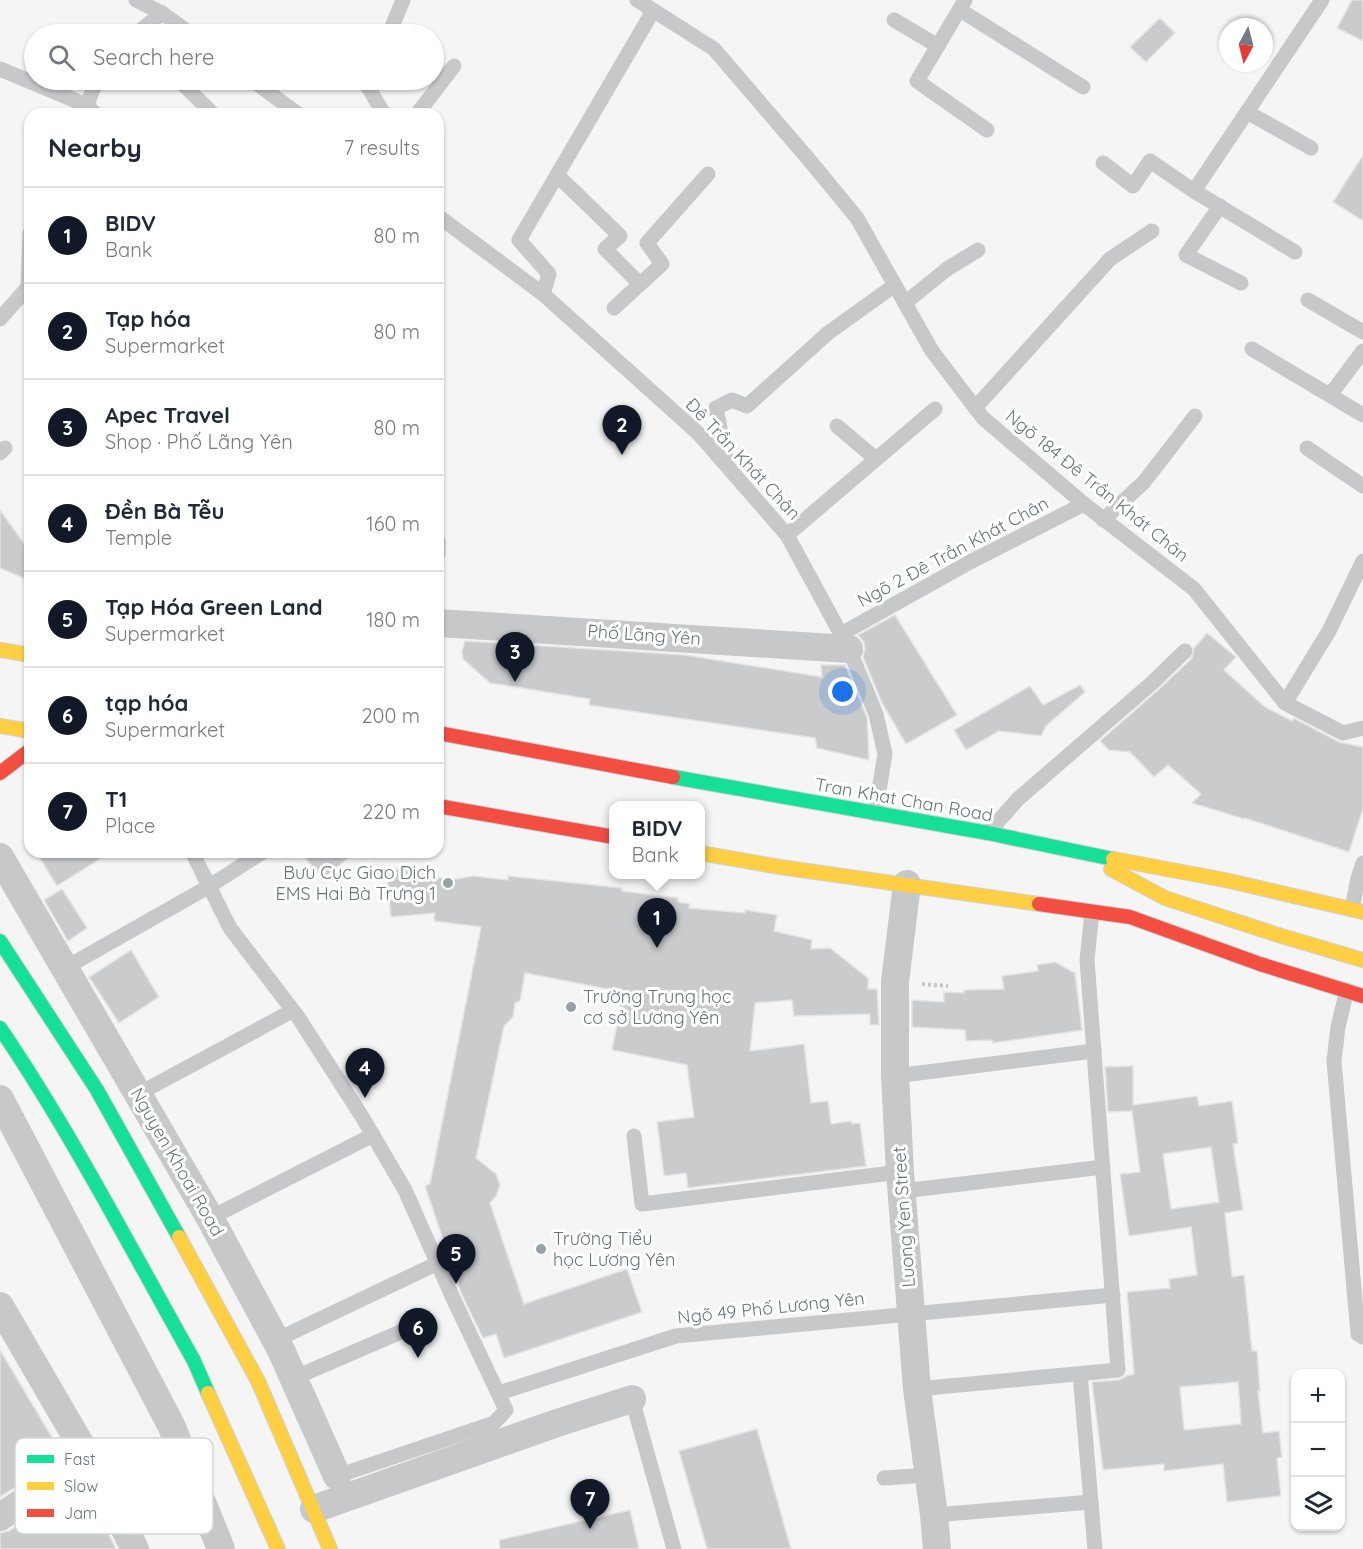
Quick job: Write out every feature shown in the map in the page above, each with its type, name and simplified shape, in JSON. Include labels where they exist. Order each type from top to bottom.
[{"type":"main road","points":[[0,650],[24,655]]},
{"type":"main road","points":[[0,726],[24,730]]},
{"type":"main road","name":"Tran Khat Chan Road","points":[[444,734],[988,833],[1225,880],[1357,910]]},
{"type":"main road","points":[[0,773],[24,755]]},
{"type":"main road","points":[[444,807],[609,836]]},
{"type":"main road","points":[[1080,853],[1165,898],[1363,960]]},
{"type":"main road","points":[[705,854],[780,867],[1187,924]]},
{"type":"main road","points":[[1130,917],[1260,964],[1363,996]]},
{"type":"main road","points":[[1210,927],[1278,935]]},
{"type":"main road","name":"Nguyen Khoai Road","points":[[0,941],[98,1090],[258,1382],[330,1549]]},
{"type":"main road","points":[[0,1028],[73,1146],[194,1361],[278,1549]]},
{"type":"street","name":"Phố Lãng Yên","points":[[444,623],[845,642]]},
{"type":"street","name":"Nguyen Khoai Road","points":[[0,857],[210,1218],[276,1340],[337,1476]]},
{"type":"street","name":"Luong Yen Street","points":[[907,884],[895,981],[895,1076],[917,1389],[937,1549]]},
{"type":"street","points":[[0,1099],[176,1438]]},
{"type":"street","points":[[0,1306],[76,1438]]},
{"type":"street","points":[[314,1509],[557,1423],[632,1399]]},
{"type":"street","points":[[0,1516],[15,1506]]},
{"type":"street","points":[[213,1529],[221,1549]]},
{"type":"street","points":[[127,1534],[135,1549]]},
{"type":"lane","points":[[136,0],[162,13],[177,24]]},
{"type":"lane","points":[[393,24],[403,0]]},
{"type":"lane","name":"Ngõ 184 Đê Trần Khát Chân","points":[[637,0],[714,49],[857,218],[932,351],[983,418],[1103,520],[1194,589],[1285,703]]},
{"type":"lane","points":[[1194,191],[1322,0]]},
{"type":"lane","points":[[987,130],[917,81],[962,5],[1083,87]]},
{"type":"lane","points":[[543,294],[549,274],[519,240],[654,11]]},
{"type":"lane","points":[[148,24],[162,13]]},
{"type":"lane","points":[[894,20],[938,46]]},
{"type":"lane","points":[[444,79],[454,66]]},
{"type":"lane","points":[[0,69],[24,80]]},
{"type":"lane","points":[[44,90],[82,108]]},
{"type":"lane","points":[[89,108],[94,90]]},
{"type":"lane","points":[[189,90],[207,108]]},
{"type":"lane","points":[[266,90],[290,108]]},
{"type":"lane","points":[[370,90],[380,108]]},
{"type":"lane","points":[[422,108],[436,90]]},
{"type":"lane","points":[[1247,112],[1311,148]]},
{"type":"lane","points":[[1103,163],[1133,186],[1150,161],[1194,191],[1295,252]]},
{"type":"lane","points":[[614,308],[662,264],[647,243],[708,174]]},
{"type":"lane","points":[[557,175],[620,236],[605,249],[640,284]]},
{"type":"lane","points":[[1220,206],[1186,255],[1241,283]]},
{"type":"lane","name":"Đê Trần Khát Chân","points":[[444,220],[543,294],[699,434],[787,535],[845,642],[876,714],[885,754],[875,814]]},
{"type":"lane","points":[[975,408],[1110,259],[1152,231]]},
{"type":"lane","points":[[905,303],[947,269],[978,250]]},
{"type":"lane","points":[[727,465],[716,408],[732,400],[747,406],[828,333],[895,285]]},
{"type":"lane","points":[[0,319],[24,292]]},
{"type":"lane","points":[[1308,300],[1363,332]]},
{"type":"lane","points":[[1252,349],[1363,415]]},
{"type":"lane","points":[[1330,395],[1363,351]]},
{"type":"lane","points":[[787,535],[935,409]]},
{"type":"lane","points":[[1103,520],[1144,482],[1195,416]]},
{"type":"lane","points":[[837,426],[876,459]]},
{"type":"lane","points":[[1307,448],[1363,486]]},
{"type":"lane","name":"Ngõ 2 Đê Trần Khát Chân","points":[[845,642],[972,561],[1084,504]]},
{"type":"lane","points":[[1363,561],[1329,631],[1285,703],[1343,733],[1363,728]]},
{"type":"lane","points":[[988,833],[1018,799],[1152,683],[1185,651]]},
{"type":"lane","points":[[195,858],[230,928],[292,1011],[373,1135],[405,1190],[506,1410],[494,1423],[337,1476]]},
{"type":"lane","points":[[65,968],[253,858]]},
{"type":"lane","points":[[1357,910],[1358,878],[1363,863]]},
{"type":"lane","points":[[917,1389],[1118,1370],[1088,960],[1092,912]]},
{"type":"lane","points":[[1347,990],[1338,1027],[1334,1061],[1357,1251],[1358,1334],[1363,1337]]},
{"type":"lane","points":[[138,1094],[292,1011]]},
{"type":"lane","points":[[895,1076],[1094,1052]]},
{"type":"lane","points":[[210,1218],[373,1135]]},
{"type":"lane","points":[[634,1136],[642,1204],[1103,1167]]},
{"type":"lane","points":[[276,1340],[438,1263]]},
{"type":"lane","name":"Ngõ 49 Phố Lương Yên","points":[[499,1393],[676,1336],[1113,1295]]},
{"type":"lane","points":[[294,1378],[405,1330]]},
{"type":"lane","points":[[1080,1374],[1095,1549]]},
{"type":"lane","points":[[632,1399],[675,1549]]},
{"type":"lane","points":[[884,1478],[929,1474]]},
{"type":"lane","points":[[934,1515],[1091,1502]]},
{"type":"building","points":[[1352,0],[1363,0],[1363,41],[1337,28]]},
{"type":"building","points":[[1160,18],[1175,33],[1146,62],[1130,47]]},
{"type":"building","points":[[1363,155],[1363,221],[1333,202]]},
{"type":"building","points":[[0,510],[24,544],[24,578],[0,568]]},
{"type":"building","points":[[895,615],[957,715],[906,744],[882,703],[863,657],[864,642],[858,635]]},
{"type":"building","points":[[1207,633],[1236,657],[1224,670],[1265,707],[1292,721],[1294,718],[1339,742],[1363,747],[1363,809],[1349,852],[1192,803],[1201,794],[1168,765],[1154,777],[1130,752],[1109,750],[1100,741],[1192,658],[1194,648]]},
{"type":"building","points":[[465,641],[685,655],[822,677],[821,665],[845,665],[867,717],[869,760],[817,748],[815,738],[589,705],[590,699],[490,683],[463,659],[462,651]]},
{"type":"building","points":[[1080,685],[1085,692],[1046,726],[1041,736],[999,731],[966,750],[954,730],[1030,686],[1043,705]]},
{"type":"building","points":[[40,858],[101,858],[57,886]]},
{"type":"building","points":[[305,858],[348,858],[323,879]]},
{"type":"building","points":[[426,866],[428,877],[457,879],[473,876],[508,880],[508,876],[622,888],[622,891],[678,898],[678,902],[690,904],[689,908],[745,913],[745,910],[777,915],[774,931],[812,940],[811,949],[830,948],[868,978],[868,989],[877,989],[879,1025],[870,1025],[870,1014],[794,1016],[792,1000],[755,1003],[750,1051],[804,1044],[811,1103],[828,1101],[831,1124],[851,1121],[852,1124],[860,1123],[866,1166],[688,1188],[686,1173],[664,1176],[657,1122],[694,1117],[687,1065],[612,1050],[623,992],[525,973],[520,1001],[515,1003],[513,1017],[504,1026],[476,1158],[496,1174],[500,1185],[496,1196],[490,1203],[524,1304],[627,1269],[642,1312],[504,1358],[496,1334],[483,1338],[462,1295],[425,1186],[430,1184],[481,927],[434,921],[435,913],[391,917],[386,870]]},
{"type":"building","points":[[62,889],[87,928],[68,941],[44,900]]},
{"type":"building","points":[[131,950],[159,997],[119,1023],[89,977]]},
{"type":"building","points":[[1055,962],[1075,973],[1082,1030],[993,1043],[992,1040],[966,1041],[965,1030],[912,1027],[912,1000],[944,1002],[944,992],[964,993],[964,990],[1004,989],[1002,976],[1038,971],[1037,965]]},
{"type":"building","points":[[1133,1066],[1133,1105],[1197,1096],[1199,1106],[1232,1101],[1238,1143],[1233,1144],[1243,1210],[1225,1213],[1232,1277],[1244,1275],[1252,1351],[1257,1351],[1260,1391],[1258,1391],[1263,1433],[1279,1431],[1282,1457],[1277,1458],[1281,1496],[1227,1502],[1223,1464],[1164,1471],[1164,1464],[1103,1470],[1092,1382],[1119,1380],[1134,1374],[1127,1292],[1170,1288],[1169,1279],[1197,1275],[1191,1227],[1129,1236],[1120,1174],[1140,1172],[1132,1111],[1108,1112],[1105,1067]],"holes":[[[1211,1147],[1219,1202],[1171,1209],[1163,1154]],[[1238,1382],[1241,1424],[1184,1430],[1180,1387]]]},
{"type":"building","points":[[0,1350],[52,1438],[15,1438],[15,1487],[0,1497]]},
{"type":"building","points":[[757,1429],[791,1549],[707,1549],[679,1451]]},
{"type":"building","points":[[630,1510],[639,1549],[500,1549],[499,1540]]},
{"type":"building","points":[[15,1527],[15,1534],[108,1534],[116,1549],[0,1549],[0,1533]]},
{"type":"traffic: fast","points":[[673,777],[988,833],[1113,859]]},
{"type":"traffic: fast","points":[[0,941],[97,1090],[179,1237]]},
{"type":"traffic: fast","points":[[0,1028],[52,1109],[100,1192],[194,1361],[208,1393]]},
{"type":"traffic: slow","points":[[0,650],[24,654]]},
{"type":"traffic: slow","points":[[0,726],[24,730]]},
{"type":"traffic: slow","points":[[705,854],[780,867],[1039,904]]},
{"type":"traffic: slow","points":[[1113,859],[1225,880],[1363,912]]},
{"type":"traffic: slow","points":[[1111,869],[1165,898],[1363,960]]},
{"type":"traffic: slow","points":[[179,1237],[258,1381],[330,1549]]},
{"type":"traffic: slow","points":[[208,1393],[278,1549]]},
{"type":"traffic: jam","points":[[444,734],[673,777]]},
{"type":"traffic: jam","points":[[0,773],[24,755]]},
{"type":"traffic: jam","points":[[444,807],[609,836]]},
{"type":"traffic: jam","points":[[1039,904],[1130,917],[1260,964],[1363,996]]},
{"type":"place","name":"Tạp hóa","points":[[622,455]]},
{"type":"place","name":"Apec Travel","points":[[515,682]]},
{"type":"place","name":"Bưu Cục Giao Dịch EMS Hai Bà Trưng 1","points":[[448,883]]},
{"type":"place","name":"BIDV","points":[[657,948]]},
{"type":"place","name":"Trường Trung học cơ sở Lương Yên","points":[[571,1007]]},
{"type":"place","name":"Đền Bà Tễu","points":[[365,1098]]},
{"type":"place","name":"Trường Tiểu học Lương Yên","points":[[541,1249]]},
{"type":"place","name":"Tạp Hóa Green Land","points":[[456,1284]]},
{"type":"place","name":"tạp hóa","points":[[418,1358]]},
{"type":"place","name":"T1","points":[[590,1529]]}]
